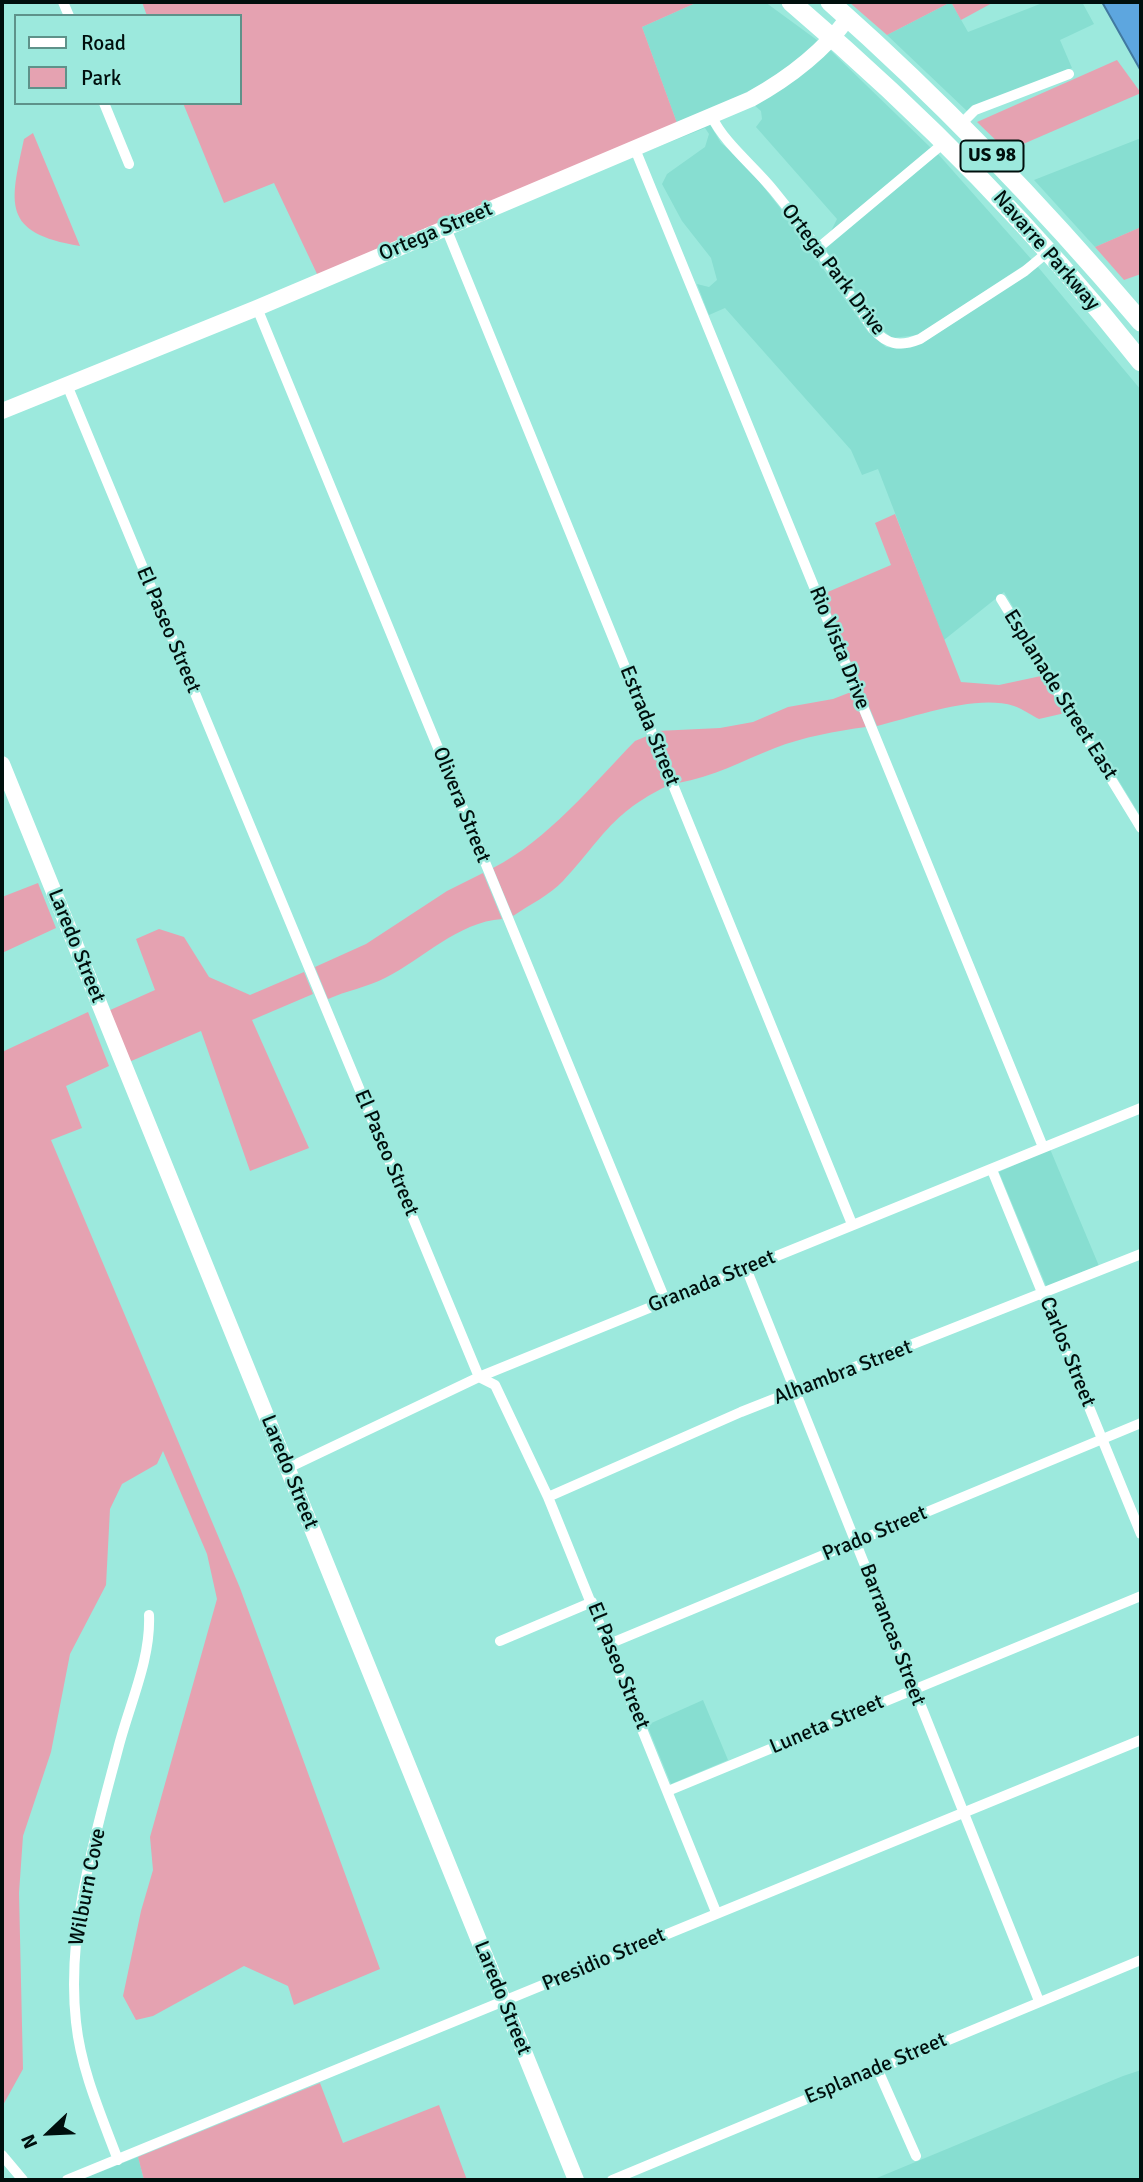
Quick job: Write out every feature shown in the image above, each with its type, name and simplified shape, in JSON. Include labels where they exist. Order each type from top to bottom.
[{"type":"highway","name":"Navarre Parkway","points":[[791,2],[945,142],[1049,251],[1141,362]]},
{"type":"highway","name":"Navarre Parkway","points":[[830,2],[961,124],[1076,245],[1141,322]]},
{"type":"street","name":"Ortega Street","points":[[2,411],[257,308],[712,117],[780,82],[833,38],[848,18]]},
{"type":"street","points":[[961,124],[975,110],[1069,74]]},
{"type":"street","points":[[105,105],[129,164]]},
{"type":"street","name":"Ortega Park Drive","points":[[712,117],[719,132],[749,160],[817,248],[873,329],[889,343],[901,344],[920,339],[1025,271],[1049,251]]},
{"type":"street","points":[[817,248],[945,142]]},
{"type":"street","name":"Rio Vista Drive","points":[[635,149],[1043,1147]]},
{"type":"street","name":"Estrada Street","points":[[446,228],[852,1224]]},
{"type":"street","name":"Olivera Street","points":[[257,308],[666,1302]]},
{"type":"street","name":"El Paseo Street","points":[[67,385],[478,1377],[495,1385],[548,1497],[716,1912]]},
{"type":"street","name":"Esplanade Street East","points":[[1001,599],[1141,828]]},
{"type":"street","name":"Laredo Street","points":[[2,764],[576,2180]]},
{"type":"street","name":"Granada Street","points":[[288,1468],[478,1377],[1141,1108]]},
{"type":"street","name":"Carlos Street","points":[[992,1170],[1141,1534]]},
{"type":"street","name":"Alhambra Street","points":[[548,1497],[741,1412],[1141,1254]]},
{"type":"street","name":"Barrancas Street","points":[[746,1268],[797,1391],[961,1812],[1039,2001]]},
{"type":"street","name":"Prado Street","points":[[609,1644],[1141,1423]]},
{"type":"street","name":"Luneta Street","points":[[668,1791],[1141,1596]]},
{"type":"street","points":[[500,1641],[592,1602]]},
{"type":"street","name":"Wilburn Cove","points":[[118,2160],[82,2056],[74,2002],[75,1956],[84,1897],[111,1775],[150,1638],[149,1615]]},
{"type":"street","name":"Presidio Street","points":[[67,2180],[1141,1740]]},
{"type":"street","name":"Esplanade Street","points":[[612,2180],[1141,1960]]},
{"type":"street","points":[[877,2068],[916,2156]]},
{"type":"street","points":[[2,2155],[23,2180]]},
{"type":"shaded area","points":[[698,2],[765,2],[821,43],[748,95],[677,123],[642,27]]},
{"type":"shaded area","points":[[951,2],[968,32],[1045,2],[1082,2],[1094,24],[1060,40],[1072,68],[967,111],[887,35]]},
{"type":"shaded area","points":[[829,49],[931,148],[831,231],[837,219],[756,127],[762,119],[761,111],[753,104]]},
{"type":"shaded area","points":[[709,123],[721,143],[745,163],[780,208],[868,332],[886,347],[901,349],[923,343],[1038,267],[1141,390],[1141,817],[1004,592],[944,640],[878,469],[862,475],[851,450],[725,308],[709,315],[697,284],[709,287],[717,280],[711,258],[682,221],[662,184],[667,174],[705,147],[709,134],[705,128],[643,153]]},
{"type":"shaded area","points":[[1141,138],[1141,227],[1095,247],[1034,180]]},
{"type":"shaded area","points":[[938,154],[1032,260],[918,335],[892,338],[878,326],[825,249]]},
{"type":"shaded area","points":[[1050,1149],[1099,1266],[1047,1288],[999,1172]]},
{"type":"shaded area","points":[[703,1700],[728,1760],[671,1784],[647,1725]]},
{"type":"shaded area","points":[[1141,2070],[1141,2180],[872,2180],[1123,2076]]},
{"type":"shaded area","points":[[138,2157],[144,2180],[80,2180]]},
{"type":"green space","points":[[142,2],[698,2],[642,27],[677,123],[318,276],[274,183],[224,203],[184,105],[242,105],[242,14],[146,14]]},
{"type":"green space","points":[[849,2],[951,2],[887,35]]},
{"type":"green space","points":[[951,2],[994,2],[961,20]]},
{"type":"green space","points":[[1117,60],[1141,93],[1007,151],[977,122]]},
{"type":"green space","points":[[33,133],[80,246],[36,233],[24,224],[17,212],[15,198],[19,162],[24,139]]},
{"type":"green space","points":[[1141,227],[1141,274],[1124,280],[1095,247]]},
{"type":"green space","points":[[895,514],[961,682],[999,685],[1041,676],[1065,713],[1039,719],[1014,706],[981,703],[945,708],[877,726],[823,594],[891,565],[875,523]]},
{"type":"green space","points":[[851,692],[866,727],[797,741],[715,773],[678,783],[657,731],[720,728],[753,722],[788,707],[833,699]]},
{"type":"green space","points":[[647,736],[667,786],[648,796],[620,817],[558,886],[513,916],[493,868],[551,827],[635,741]]},
{"type":"green space","points":[[483,873],[502,919],[471,927],[441,942],[385,978],[328,999],[315,967],[366,944],[447,891]]},
{"type":"green space","points":[[38,883],[56,928],[2,953],[2,897]]},
{"type":"green space","points":[[159,929],[184,937],[209,977],[250,995],[304,972],[313,994],[252,1020],[309,1148],[250,1171],[201,1031],[129,1062],[108,1011],[155,990],[136,939]]},
{"type":"green space","points":[[88,1012],[109,1066],[66,1086],[82,1128],[51,1140],[240,1588],[380,1969],[294,2005],[288,1986],[244,1966],[153,2016],[136,2020],[123,1996],[141,1911],[153,1870],[150,1837],[217,1599],[207,1554],[163,1451],[157,1464],[122,1484],[110,1509],[106,1585],[70,1654],[51,1752],[23,1836],[19,1893],[23,2069],[2,2107],[2,1052]]},
{"type":"green space","points":[[320,2083],[343,2143],[439,2105],[467,2180],[144,2180],[138,2157]]},
{"type":"water","points":[[1102,2],[1141,2],[1141,71]]}]
